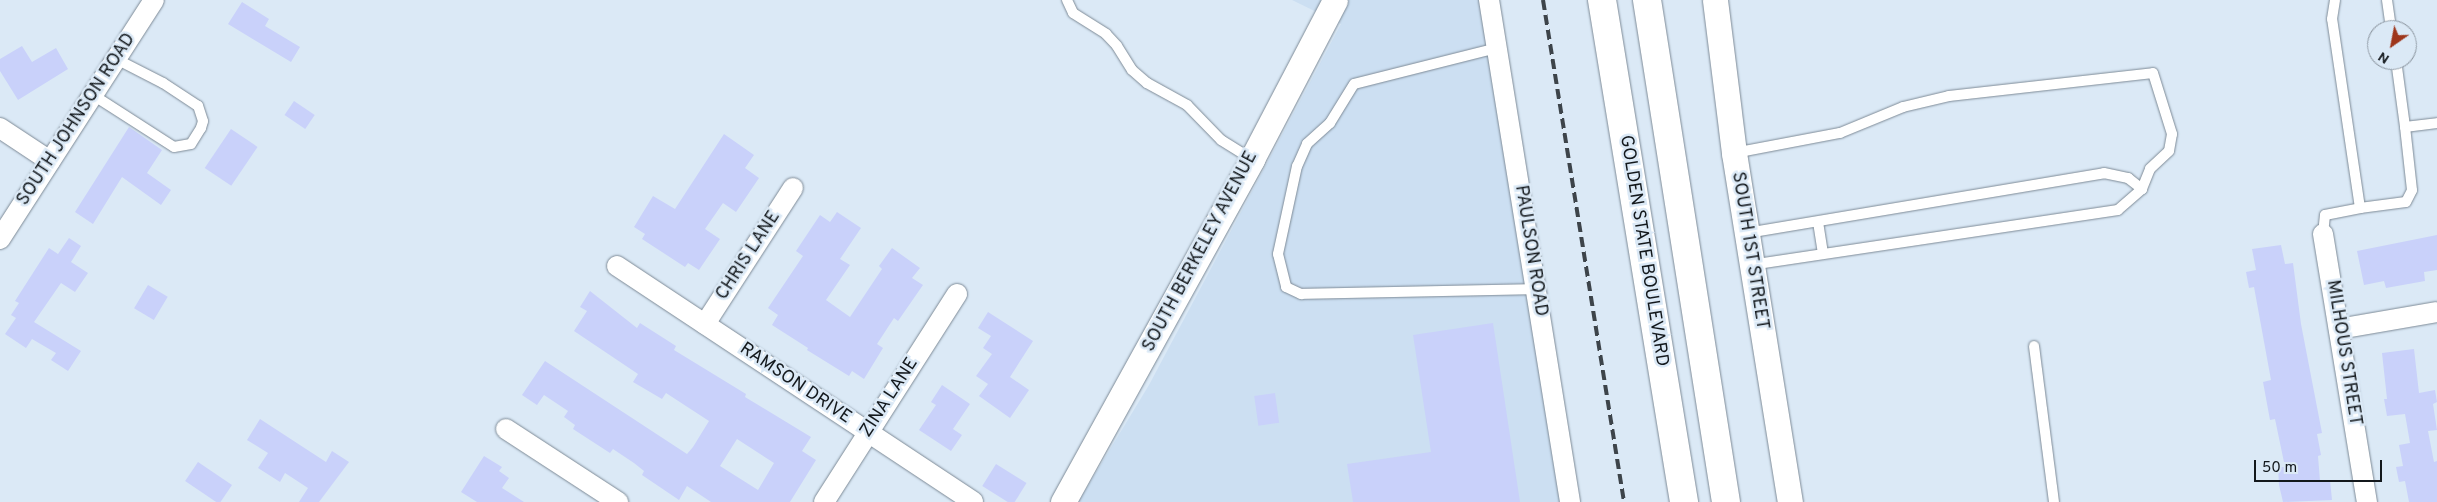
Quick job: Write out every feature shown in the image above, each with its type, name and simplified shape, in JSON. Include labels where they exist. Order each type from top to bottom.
[{"type":"main road","name":"GOLDEN STATE BOULEVARD","points":[[1602,0],[1684,502]]},
{"type":"main road","points":[[1647,0],[1726,502]]},
{"type":"street","name":"SOUTH JOHNSON ROAD","points":[[0,240],[154,0]]},
{"type":"street","name":"SOUTH BERKELEY AVENUE","points":[[1063,502],[1252,159],[1335,0]]},
{"type":"street","name":"PAULSON ROAD","points":[[1489,0],[1570,502]]},
{"type":"street","name":"SOUTH 1ST STREET","points":[[1715,0],[1734,153],[1790,502]]},
{"type":"street","points":[[0,128],[50,161]]},
{"type":"street","name":"CHRIS LANE","points":[[705,324],[793,188]]},
{"type":"street","name":"MILHOUS STREET","points":[[2323,234],[2367,502]]},
{"type":"street","name":"RAMSON DRIVE","points":[[617,266],[973,502]]},
{"type":"street","name":"ZINA LANE","points":[[824,502],[957,294]]},
{"type":"street","points":[[2339,329],[2437,312]]},
{"type":"street","points":[[506,429],[618,502]]},
{"type":"lane","points":[[1067,0],[1073,13],[1106,34],[1117,46],[1132,70],[1147,83],[1187,105],[1221,140],[1252,159]]},
{"type":"lane","points":[[2335,0],[2332,19],[2360,208]]},
{"type":"lane","points":[[2387,0],[2390,20]]},
{"type":"lane","points":[[1497,48],[1354,84],[1330,123],[1307,144],[1297,166],[1278,254],[1286,287],[1301,294],[1536,289]]},
{"type":"lane","points":[[93,95],[174,147],[191,144],[203,122],[198,106],[163,83],[116,60]]},
{"type":"lane","points":[[2323,234],[2325,215],[2360,208],[2401,204],[2410,196],[2405,127],[2397,70]]},
{"type":"lane","points":[[1734,153],[1840,133],[1903,107],[1949,96],[2153,73],[2172,134],[2169,151],[2150,169],[2142,189],[2118,210],[1751,265]]},
{"type":"lane","points":[[2405,127],[2437,123]]},
{"type":"lane","points":[[1747,233],[2104,173],[2128,178],[2142,189]]},
{"type":"lane","points":[[1818,222],[1823,254]]},
{"type":"lane","points":[[2034,346],[2054,502]]},
{"type":"shaded area","points":[[1292,0],[1482,0],[1563,502],[1078,502],[1149,385],[1341,24]]},
{"type":"building","points":[[242,2],[269,19],[265,26],[300,47],[291,62],[228,24]]},
{"type":"building","points":[[22,46],[32,62],[56,48],[68,69],[18,100],[0,71],[0,59]]},
{"type":"building","points":[[294,101],[315,115],[305,129],[284,115]]},
{"type":"building","points":[[129,127],[162,150],[147,173],[171,190],[161,205],[122,177],[93,224],[75,212]]},
{"type":"building","points":[[231,129],[258,147],[231,186],[205,168]]},
{"type":"building","points":[[724,134],[754,155],[745,168],[759,178],[736,212],[723,203],[705,229],[720,239],[699,270],[688,263],[685,267],[642,239],[645,234],[634,227],[653,196],[675,209]]},
{"type":"building","points":[[837,212],[861,228],[840,259],[850,265],[826,300],[850,317],[882,269],[879,266],[892,248],[920,268],[912,278],[923,285],[898,321],[894,318],[877,344],[883,348],[864,379],[852,371],[849,376],[807,350],[808,348],[772,325],[778,315],[768,308],[803,256],[796,251],[820,215],[830,222]]},
{"type":"building","points":[[2437,235],[2437,270],[2424,272],[2425,281],[2386,288],[2384,281],[2364,285],[2357,251]]},
{"type":"building","points":[[69,238],[81,246],[71,262],[88,273],[75,292],[61,283],[34,322],[81,351],[68,371],[51,360],[56,353],[32,339],[26,348],[5,334],[16,318],[11,315],[19,303],[15,301],[49,248],[58,254]]},
{"type":"building","points":[[2281,245],[2285,264],[2293,263],[2301,324],[2322,433],[2317,434],[2321,455],[2318,456],[2320,481],[2330,480],[2332,500],[2283,502],[2279,485],[2278,467],[2285,467],[2275,419],[2270,420],[2263,382],[2271,380],[2254,287],[2249,288],[2246,272],[2256,270],[2252,249]]},
{"type":"building","points":[[148,285],[168,297],[154,320],[134,308]]},
{"type":"building","points":[[590,291],[637,328],[640,323],[676,346],[674,350],[746,394],[745,397],[811,437],[802,451],[816,460],[790,502],[711,502],[687,486],[679,500],[642,475],[644,471],[634,463],[613,449],[610,453],[573,429],[575,425],[564,417],[568,411],[544,395],[537,405],[522,395],[545,361],[687,454],[693,447],[709,421],[666,393],[662,399],[633,382],[638,374],[574,331],[587,311],[580,307]],"holes":[[[737,439],[774,463],[758,490],[720,466]]]},
{"type":"building","points":[[988,312],[1033,341],[1010,377],[1029,390],[1010,418],[979,396],[988,384],[976,376],[992,354],[983,348],[991,336],[978,328]]},
{"type":"building","points":[[1493,323],[1520,502],[1353,502],[1347,464],[1431,452],[1413,335]]},
{"type":"building","points":[[2414,349],[2419,393],[2435,390],[2437,402],[2433,404],[2437,430],[2428,431],[2434,462],[2437,461],[2437,502],[2409,502],[2405,481],[2399,482],[2396,467],[2403,466],[2399,445],[2410,443],[2405,414],[2387,416],[2384,399],[2387,399],[2382,353]]},
{"type":"building","points":[[942,385],[970,404],[953,429],[962,435],[951,451],[919,430],[936,405],[931,402]]},
{"type":"building","points":[[1275,393],[1279,423],[1258,426],[1254,396]]},
{"type":"building","points":[[260,419],[326,462],[332,451],[349,462],[319,502],[299,502],[308,488],[285,473],[280,482],[258,468],[268,453],[247,440]]},
{"type":"building","points":[[484,456],[502,467],[499,471],[509,478],[502,488],[524,502],[477,502],[461,492]]},
{"type":"building","points":[[198,462],[232,485],[220,502],[216,502],[185,481]]},
{"type":"building","points":[[996,464],[1027,483],[1015,502],[1008,502],[982,486]]},
{"type":"railway","points":[[1543,0],[1624,502]]}]
